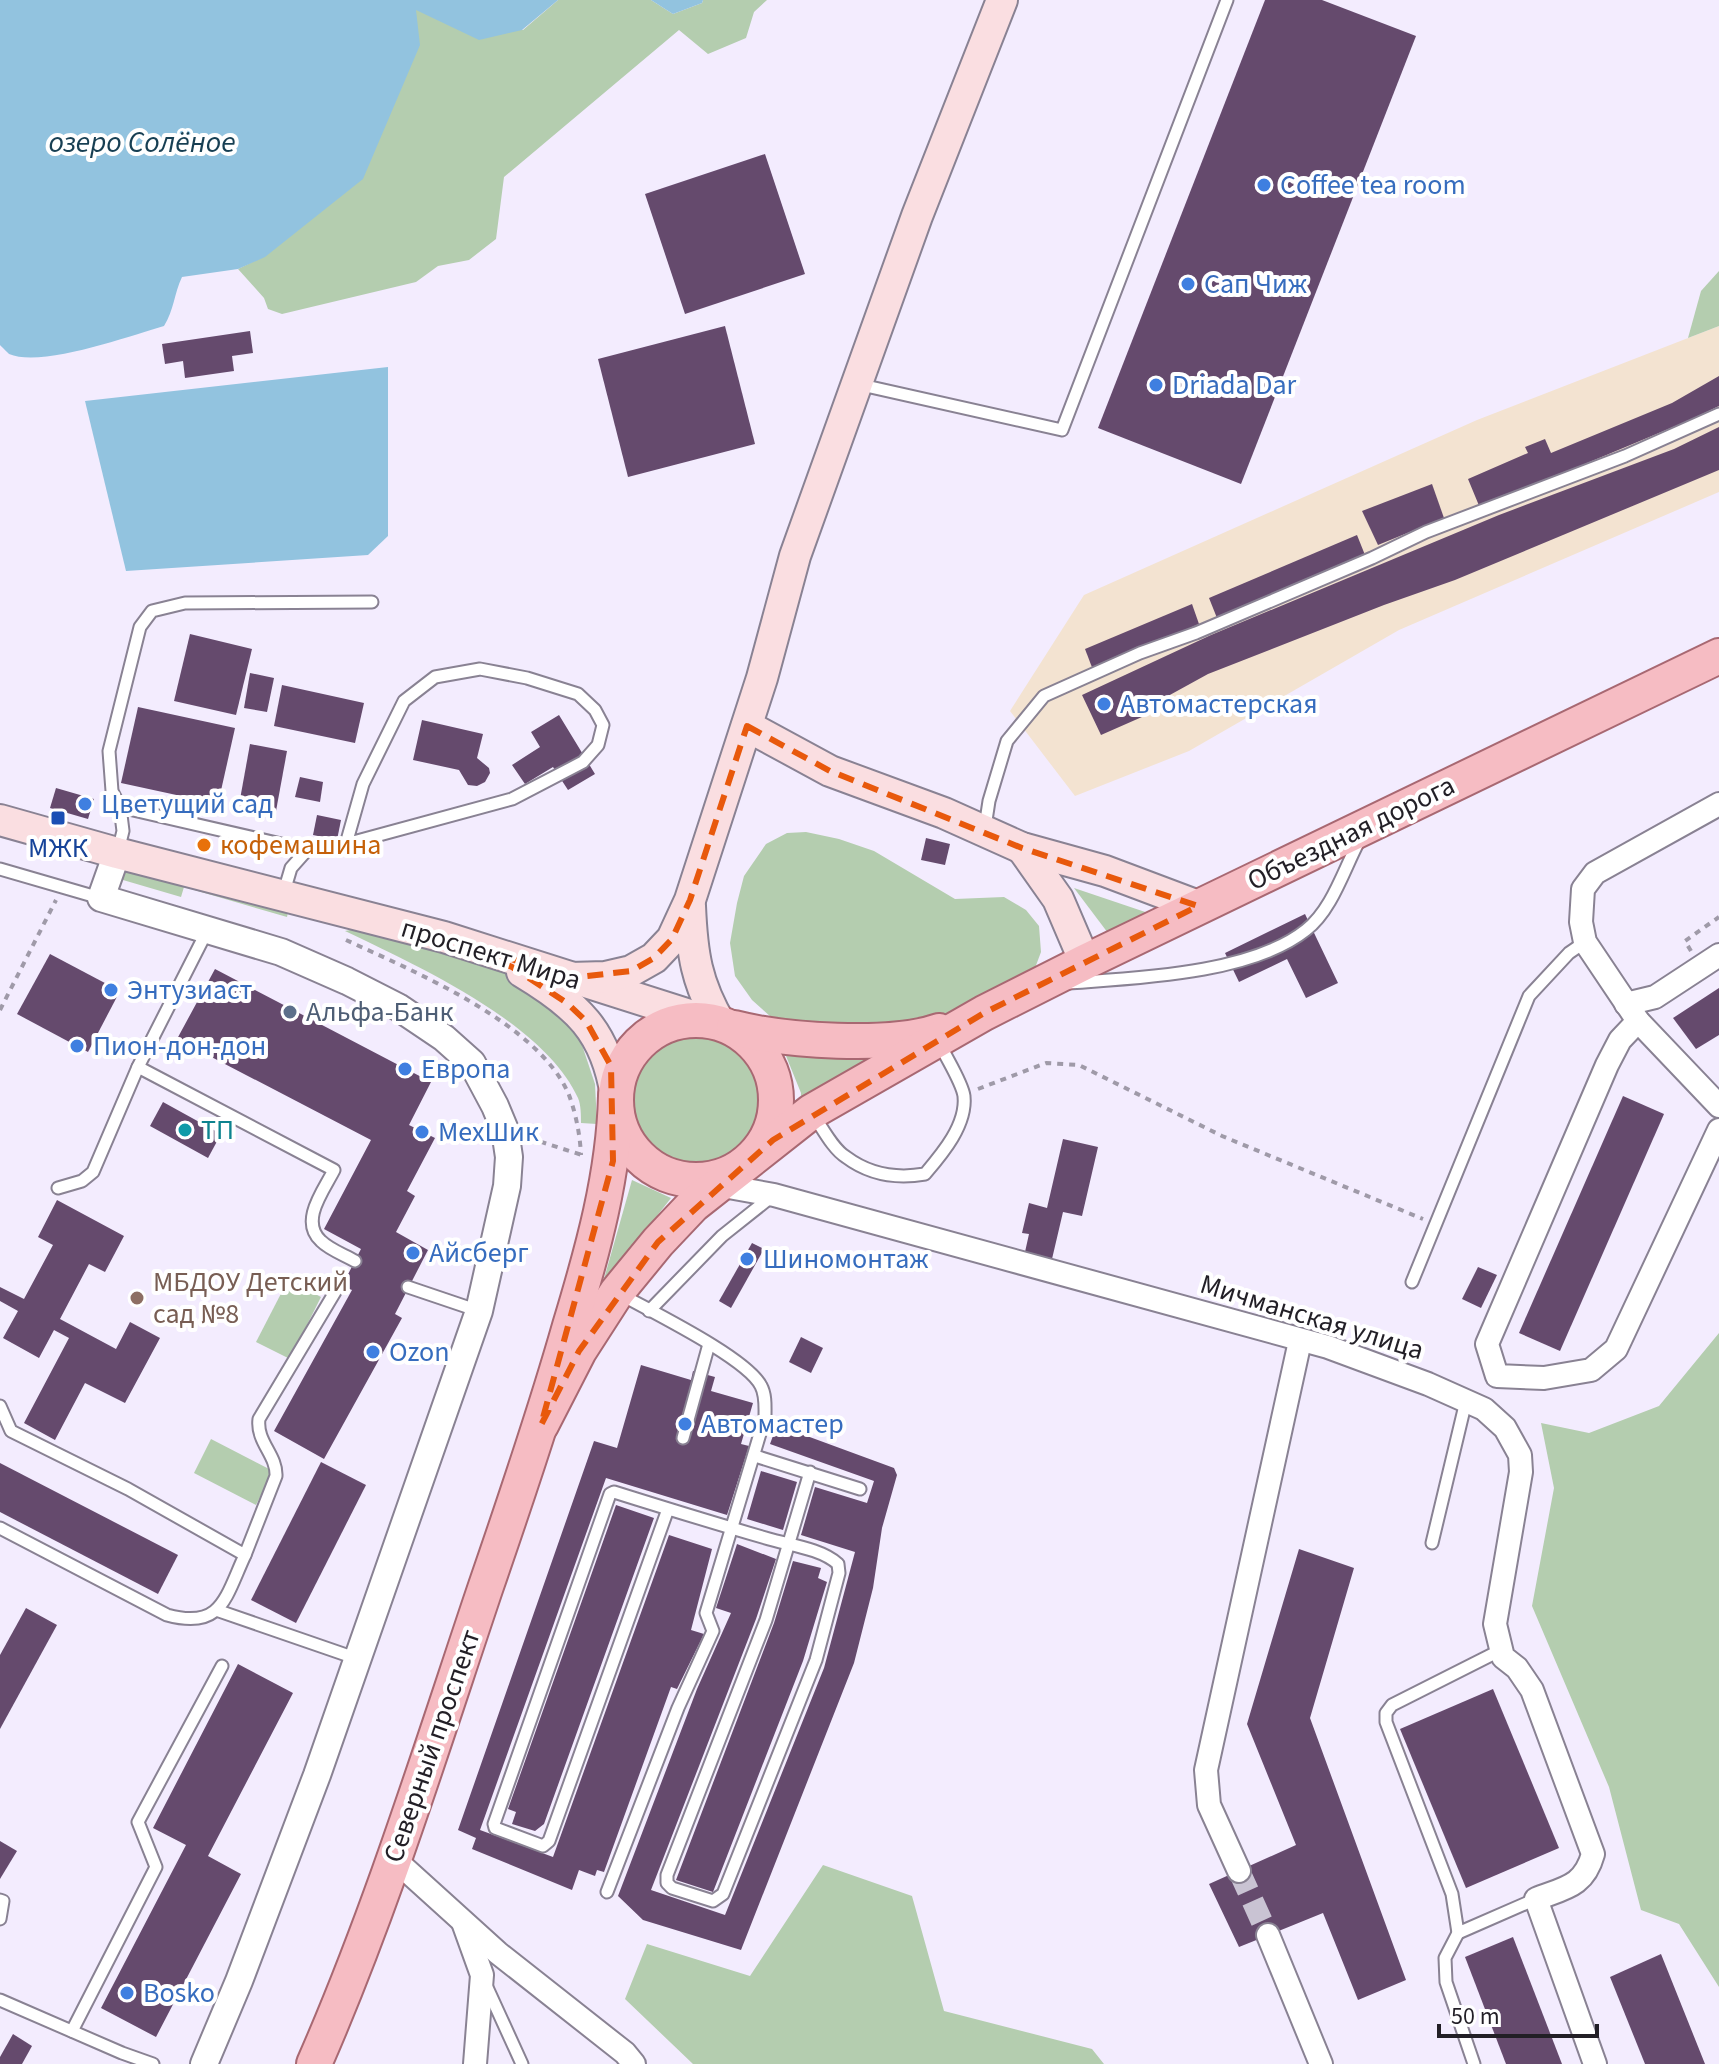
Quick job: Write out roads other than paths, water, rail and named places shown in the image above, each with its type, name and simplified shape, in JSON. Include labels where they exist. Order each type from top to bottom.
[{"type":"main road","points":[[570,978],[605,977],[631,971],[654,958],[672,939],[690,900],[747,726],[795,556],[917,216],[1002,0]]},
{"type":"main road","name":"Объездная дорога","points":[[984,1013],[1198,906],[1719,656]]},
{"type":"main road","points":[[747,726],[830,771],[985,829],[1022,848],[1105,871],[1198,906]]},
{"type":"main road","name":"проспект Мира","points":[[0,820],[444,937],[721,1025],[791,1038],[883,1039],[934,1033],[984,1013]]},
{"type":"main road","points":[[1022,848],[1058,899],[1085,962]]},
{"type":"main road","points":[[690,900],[696,968],[701,988],[721,1025]]},
{"type":"main road","points":[[444,937],[512,967],[567,1003],[586,1021],[601,1043],[611,1066],[621,1125],[635,1152],[649,1164],[699,1190]]},
{"type":"main road","points":[[541,1425],[579,1351],[617,1292],[699,1190],[749,1160],[811,1112],[984,1013]]},
{"type":"main road","points":[[541,1425],[586,1273],[613,1161],[619,1077],[626,1061],[647,1037],[676,1023],[694,1020],[721,1025],[749,1040],[761,1053],[775,1084],[776,1099],[772,1125],[760,1148],[749,1160]]},
{"type":"main road","name":"Северный проспект","points":[[314,2064],[362,1947],[541,1425]]},
{"type":"street","points":[[1719,804],[1595,873],[1583,889],[1581,922],[1585,942],[1632,1013],[1719,1106]]},
{"type":"street","points":[[117,853],[101,898],[281,952],[398,1007],[444,1038],[472,1063],[505,1130],[509,1157],[507,1186],[479,1311],[289,1852],[204,2064]]},
{"type":"street","points":[[1719,955],[1632,1013],[1487,1344],[1497,1376],[1544,1378],[1591,1370],[1616,1349],[1719,1130]]},
{"type":"street","name":"Мичманская улица","points":[[699,1190],[774,1195],[1022,1261],[1342,1353],[1428,1384],[1484,1409],[1505,1428],[1520,1455],[1521,1472],[1495,1624],[1499,1651]]},
{"type":"street","points":[[1239,1871],[1209,1805],[1206,1770],[1300,1341]]},
{"type":"street","points":[[1499,1651],[1517,1668],[1532,1690],[1593,1854],[1589,1870],[1576,1884],[1536,1899],[1595,2064]]},
{"type":"street","points":[[393,1858],[463,1922],[542,1989],[625,2053],[634,2064]]},
{"type":"street","points":[[463,1922],[482,1975],[475,2064]]},
{"type":"street","points":[[1268,1935],[1321,2064]]},
{"type":"lane","points":[[856,384],[1062,430],[1227,0]]},
{"type":"lane","points":[[985,829],[989,801],[1007,741],[1044,696],[1140,653],[1196,633],[1372,558],[1426,532],[1625,456],[1719,414]]},
{"type":"lane","points":[[117,853],[123,831],[120,807],[112,791],[109,751],[140,627],[152,611],[185,603],[372,602]]},
{"type":"lane","points":[[120,807],[307,850],[346,844],[512,799],[583,762],[598,745],[603,725],[595,710],[578,694],[527,678],[480,669],[435,677],[404,701],[363,784],[346,844]]},
{"type":"lane","points":[[1040,986],[1154,976],[1235,963],[1278,946],[1306,930],[1324,910],[1367,825]]},
{"type":"lane","points":[[283,896],[291,868],[307,850]]},
{"type":"lane","points":[[0,869],[101,898]]},
{"type":"lane","points":[[58,1188],[82,1181],[93,1172],[138,1067],[208,929]]},
{"type":"lane","points":[[1412,1282],[1529,996],[1569,953],[1585,942]]},
{"type":"lane","points":[[811,1112],[844,1156],[881,1175],[903,1178],[925,1174],[953,1137],[963,1112],[964,1094],[938,1040]]},
{"type":"lane","points":[[138,1067],[334,1170],[312,1214],[312,1223],[319,1241],[355,1261]]},
{"type":"lane","points":[[649,1311],[722,1236],[774,1195]]},
{"type":"lane","points":[[408,1287],[479,1311]]},
{"type":"lane","points":[[0,1528],[167,1615],[187,1621],[201,1620],[219,1611],[276,1476],[276,1468],[260,1438],[259,1419],[335,1292]]},
{"type":"lane","points":[[607,1892],[678,1708],[713,1631],[706,1613],[765,1417],[762,1387],[751,1373],[709,1344],[617,1292]]},
{"type":"lane","points":[[683,1438],[709,1344]]},
{"type":"lane","points":[[1432,1543],[1466,1401]]},
{"type":"lane","points":[[0,1406],[11,1431],[128,1489],[245,1555]]},
{"type":"lane","points":[[755,1456],[860,1489]]},
{"type":"lane","points":[[668,1509],[549,1841],[543,1846],[495,1828],[494,1820],[610,1494],[614,1492],[733,1529],[789,1545],[831,1557],[838,1564],[839,1573],[816,1660],[723,1894],[717,1900],[709,1901],[672,1888],[667,1883],[667,1875],[766,1620],[789,1545],[810,1472]]},
{"type":"lane","points":[[219,1611],[359,1659]]},
{"type":"lane","points":[[1474,2064],[1446,1982],[1445,1958],[1458,1933],[1452,1894],[1387,1729],[1386,1713],[1392,1705],[1499,1651]]},
{"type":"lane","points":[[72,2031],[156,1867],[138,1822],[222,1666]]},
{"type":"lane","points":[[1458,1933],[1536,1899]]},
{"type":"lane","points":[[0,1900],[3,1901],[0,1919]]},
{"type":"lane","points":[[482,1975],[522,2064]]},
{"type":"lane","points":[[0,2000],[153,2064]]},
{"type":"water","name":"озеро Солёное","points":[[0,0],[558,0],[522,30],[479,40],[416,10],[420,45],[363,179],[265,257],[238,269],[182,277],[164,326],[86,349],[24,357],[9,354],[0,345]]},
{"type":"water","points":[[651,0],[703,0],[673,14]]},
{"type":"water","points":[[388,367],[388,536],[368,555],[126,571],[85,401]]},
{"type":"tunnel","points":[[1239,1871],[1268,1935]]},
{"type":"place","name":"Coffee tea room","points":[[1264,185]]},
{"type":"place","name":"Сап Чиж","points":[[1188,284]]},
{"type":"place","name":"Driada Dar","points":[[1156,385]]},
{"type":"place","name":"Автомастерская","points":[[1104,704]]},
{"type":"place","name":"Цветущий сад","points":[[85,804]]},
{"type":"place","name":"МЖК","points":[[58,818]]},
{"type":"place","name":"кофемашина","points":[[204,845]]},
{"type":"place","name":"Энтузиаст","points":[[111,990]]},
{"type":"place","name":"Альфа-Банк","points":[[290,1012]]},
{"type":"place","name":"Пион-дон-дон","points":[[77,1046]]},
{"type":"place","name":"Европа","points":[[405,1069]]},
{"type":"place","name":"ТП","points":[[185,1130]]},
{"type":"place","name":"МехШик","points":[[422,1132]]},
{"type":"place","name":"Айсберг","points":[[413,1253]]},
{"type":"place","name":"Шиномонтаж","points":[[747,1259]]},
{"type":"place","name":"МБДОУ Детский сад №8","points":[[137,1298]]},
{"type":"place","name":"Ozon","points":[[373,1352]]},
{"type":"place","name":"Автомастер","points":[[685,1424]]},
{"type":"place","name":"Bosko","points":[[127,1993]]}]
